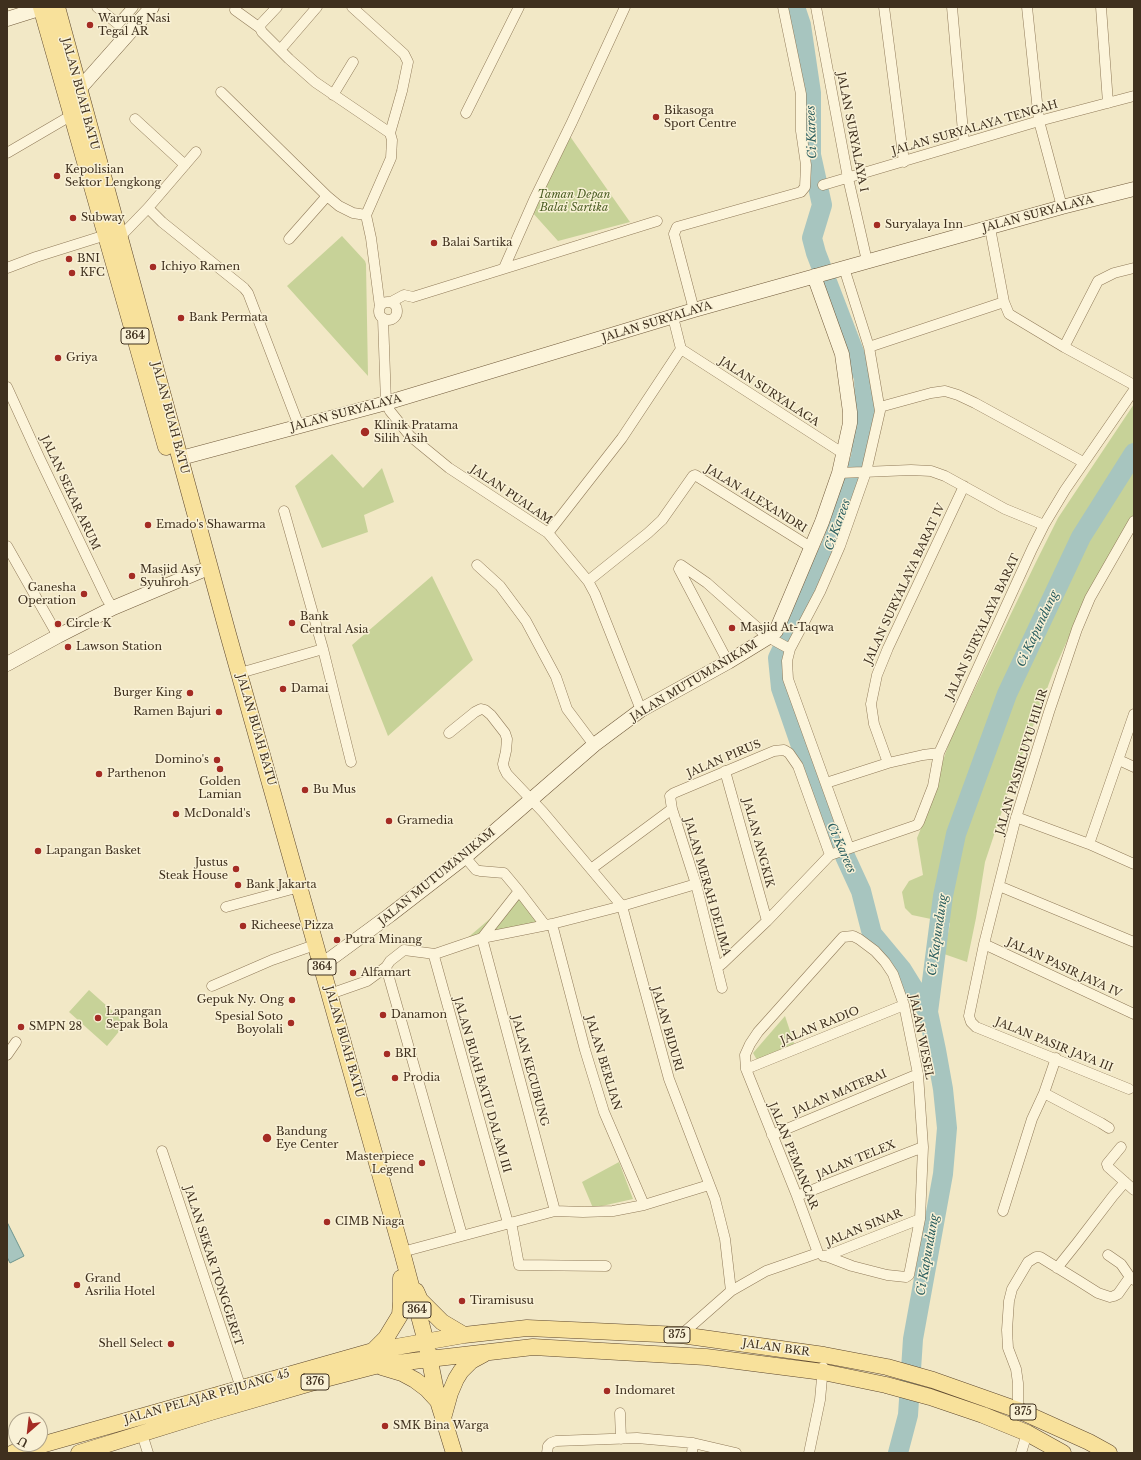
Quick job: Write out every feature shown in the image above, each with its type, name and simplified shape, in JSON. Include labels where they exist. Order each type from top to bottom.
[{"type":"main road","name":"JALAN BUAH BATU","points":[[45,7],[79,89],[113,236],[201,570],[405,1278],[425,1359],[454,1453]]},
{"type":"main road","name":"JALAN BUAH BATU","points":[[45,7],[70,108],[113,236],[181,458],[402,1252],[405,1278]]},
{"type":"main road","points":[[405,1278],[420,1300],[442,1322],[464,1335]]},
{"type":"main road","points":[[405,1278],[400,1315],[386,1338],[380,1344],[374,1359],[388,1368],[415,1380],[427,1389],[438,1401]]},
{"type":"main road","name":"JALAN BKR","points":[[421,1343],[464,1335],[527,1328],[681,1335],[824,1355],[887,1367],[933,1380],[1018,1410],[1089,1442],[1109,1453]]},
{"type":"main road","name":"JALAN PELAJAR PEJUANG 45","points":[[13,1453],[209,1404],[321,1380],[374,1359],[421,1343]]},
{"type":"main road","name":"JALAN BKR","points":[[425,1359],[533,1347],[706,1357],[823,1372],[886,1385],[930,1397],[983,1415],[1027,1433],[1063,1453]]},
{"type":"main road","points":[[443,1418],[452,1386],[462,1371],[471,1361],[487,1352]]},
{"type":"main road","name":"JALAN PELAJAR PEJUANG 45","points":[[79,1453],[143,1437],[241,1388],[374,1359],[425,1359]]},
{"type":"street","points":[[7,19],[45,7]]},
{"type":"street","points":[[97,7],[118,24],[133,7]]},
{"type":"street","points":[[7,153],[70,108],[79,89],[152,7]]},
{"type":"street","points":[[260,28],[263,21],[277,7]]},
{"type":"street","points":[[280,50],[317,7]]},
{"type":"street","points":[[352,7],[404,54],[408,62],[402,91],[390,134],[392,140],[392,158],[366,215],[379,293],[386,304],[397,308],[397,313]]},
{"type":"street","points":[[466,113],[518,7]]},
{"type":"street","points":[[504,268],[534,200],[625,7]]},
{"type":"street","points":[[694,310],[674,234],[677,227],[801,192],[805,187],[806,165],[801,131],[801,94],[783,7]]},
{"type":"street","name":"JALAN SURYALAYA I","points":[[816,7],[848,178],[867,261]]},
{"type":"street","points":[[884,7],[904,162]]},
{"type":"street","points":[[952,7],[964,143]]},
{"type":"street","points":[[1027,7],[1039,121],[1062,207]]},
{"type":"street","points":[[1100,7],[1108,103]]},
{"type":"street","points":[[235,10],[260,28],[262,32],[280,50],[315,82],[390,134]]},
{"type":"street","points":[[333,95],[353,62]]},
{"type":"street","points":[[222,92],[327,196],[339,206],[353,213],[366,215]]},
{"type":"street","name":"JALAN SURYALAYA TENGAH","points":[[823,185],[1039,121],[1134,96]]},
{"type":"street","points":[[135,119],[185,165]]},
{"type":"street","points":[[7,268],[36,256],[113,236],[148,208],[196,152]]},
{"type":"street","name":"JALAN SURYALAYA","points":[[181,458],[386,403],[694,310],[867,261],[1062,207],[1134,189]]},
{"type":"street","points":[[289,239],[327,196]]},
{"type":"street","points":[[148,208],[162,222],[244,288],[248,293],[299,426]]},
{"type":"street","points":[[385,321],[395,316],[413,297],[657,221]]},
{"type":"street","points":[[990,228],[1004,302],[1009,314],[1064,347],[1134,385]]},
{"type":"street","points":[[1064,347],[1098,281],[1114,273],[1134,268]]},
{"type":"street","points":[[717,968],[839,852],[826,783],[788,679],[787,648],[820,592],[840,546],[872,450],[880,407],[869,347],[841,269]]},
{"type":"street","name":"JALAN MUTUMANIKAM","points":[[322,965],[390,915],[464,857],[594,745],[641,710],[770,638],[776,631],[812,548],[840,473],[850,423],[850,412],[842,354],[818,275]]},
{"type":"street","points":[[386,403],[385,321],[380,315],[386,304],[404,295],[413,297]]},
{"type":"street","points":[[869,347],[1004,302]]},
{"type":"street","points":[[548,534],[622,438],[681,349],[673,317]]},
{"type":"street","name":"JALAN SURYALAGA","points":[[681,349],[844,454]]},
{"type":"street","name":"JALAN SEKAR ARUM","points":[[7,387],[107,599],[114,608]]},
{"type":"street","name":"JALAN SURYALAYA BARAT","points":[[839,852],[917,825],[921,820],[933,786],[939,753],[1018,578],[1044,525],[1083,462],[1134,390]]},
{"type":"street","points":[[880,407],[931,393],[945,391],[975,403],[1083,462]]},
{"type":"street","name":"JALAN PUALAM","points":[[386,403],[390,411],[410,436],[449,468],[548,534],[588,581],[595,594],[641,710]]},
{"type":"street","points":[[840,473],[911,470],[930,471],[945,476],[1005,508],[1044,525]]},
{"type":"street","name":"JALAN ALEXANDRI","points":[[588,581],[662,520],[695,475],[812,548]]},
{"type":"street","name":"JALAN SURYALAYA BARAT IV","points":[[888,763],[874,724],[871,704],[878,674],[891,641],[964,486]]},
{"type":"street","points":[[284,511],[323,649],[351,762]]},
{"type":"street","name":"JALAN PASIRLUYU HILIR","points":[[971,1022],[969,1016],[984,944],[1000,886],[1016,817],[1049,712],[1090,598],[1134,521]]},
{"type":"street","points":[[7,546],[58,636]]},
{"type":"street","points":[[477,565],[500,586],[526,621],[556,678],[567,709],[594,745]]},
{"type":"street","points":[[728,662],[679,569],[681,566],[707,583],[770,638],[787,648]]},
{"type":"street","points":[[7,664],[114,608],[201,570]]},
{"type":"street","points":[[240,673],[323,649]]},
{"type":"street","name":"JALAN BIDURI","points":[[449,733],[475,712],[481,709],[485,710],[505,733],[507,745],[503,764],[507,774],[531,799],[622,906],[669,1079],[715,1199],[725,1239],[731,1291]]},
{"type":"street","points":[[1089,844],[1134,714]]},
{"type":"street","name":"JALAN PIRUS","points":[[674,793],[774,751],[784,750],[789,753],[798,766],[839,852]]},
{"type":"street","points":[[826,783],[888,763],[939,753]]},
{"type":"street","points":[[1119,760],[1134,767]]},
{"type":"street","name":"JALAN ANGKIK","points":[[725,771],[767,921]]},
{"type":"street","name":"JALAN MERAH DELIMA","points":[[674,793],[670,796],[672,809],[696,884],[722,988]]},
{"type":"street","points":[[591,868],[672,809]]},
{"type":"street","points":[[1016,817],[1089,844],[1134,864]]},
{"type":"street","name":"JALAN BERLIAN","points":[[464,857],[476,870],[503,873],[548,924],[604,1112],[644,1205]]},
{"type":"street","points":[[330,994],[367,981],[386,967],[390,961],[404,950],[435,954],[482,938],[622,906],[696,884]]},
{"type":"street","points":[[1000,886],[1134,942]]},
{"type":"street","points":[[226,907],[292,889]]},
{"type":"street","points":[[482,938],[519,891]]},
{"type":"street","name":"JALAN WESEL","points":[[746,1069],[745,1055],[754,1038],[845,936],[852,936],[859,939],[875,951],[885,962],[896,980],[904,1005],[918,1074],[923,1147],[920,1219],[909,1274],[907,1276],[887,1275],[852,1266],[822,1255]]},
{"type":"street","name":"JALAN KECUBUNG","points":[[482,938],[555,1211]]},
{"type":"street","name":"JALAN PASIR JAYA IV","points":[[984,944],[1134,1014]]},
{"type":"street","points":[[212,986],[272,960],[309,947]]},
{"type":"street","name":"JALAN BUAH BATU DALAM III","points":[[435,954],[434,956],[510,1222],[519,1265],[606,1266]]},
{"type":"street","points":[[386,967],[462,1236]]},
{"type":"street","name":"JALAN RADIO","points":[[746,1069],[904,1005]]},
{"type":"street","name":"JALAN PASIR JAYA III","points":[[971,1022],[976,1027],[1056,1058],[1129,1089]]},
{"type":"street","points":[[7,1056],[16,1042]]},
{"type":"street","points":[[1003,1211],[1032,1119],[1044,1093],[1056,1058]]},
{"type":"street","name":"JALAN PEMANCAR","points":[[746,1069],[822,1255]]},
{"type":"street","name":"JALAN MATERAI","points":[[772,1135],[918,1074]]},
{"type":"street","points":[[1044,1093],[1109,1128]]},
{"type":"street","name":"JALAN TELEX","points":[[797,1196],[923,1147]]},
{"type":"street","points":[[1121,1147],[1107,1164],[1109,1169],[1134,1190]]},
{"type":"street","name":"JALAN SEKAR TONGGERET","points":[[162,1151],[241,1388]]},
{"type":"street","points":[[1057,1268],[1125,1182]]},
{"type":"street","points":[[402,1252],[555,1211],[613,1211],[644,1205],[709,1185]]},
{"type":"street","name":"JALAN SINAR","points":[[681,1335],[731,1291],[766,1271],[822,1255],[920,1219]]},
{"type":"street","points":[[1018,1410],[1018,1383],[1016,1369],[1008,1348],[1007,1330],[1009,1301],[1012,1289],[1028,1262],[1036,1257],[1042,1258],[1098,1293],[1110,1297],[1114,1296],[1118,1294],[1132,1279],[1121,1264],[1108,1255]]},
{"type":"street","points":[[809,1453],[820,1400],[824,1355]]},
{"type":"street","points":[[620,1413],[621,1439]]},
{"type":"street","points":[[1021,1453],[1027,1433]]},
{"type":"street","points":[[143,1437],[148,1453]]},
{"type":"street","points":[[547,1453],[548,1446],[556,1441],[637,1438],[692,1448],[736,1453]]},
{"type":"green space","name":"Taman Depan Balai Sartika","points":[[567,132],[630,222],[558,241],[532,212]]},
{"type":"green space","points":[[342,236],[366,264],[368,376],[287,286]]},
{"type":"green space","points":[[1134,404],[1134,514],[1109,555],[1080,612],[1054,670],[1008,793],[985,862],[967,962],[944,954],[950,923],[912,915],[905,908],[902,892],[909,881],[923,875],[917,838],[933,799],[942,763],[951,738],[1058,518]]},
{"type":"green space","points":[[332,454],[363,488],[382,468],[394,502],[364,515],[368,532],[322,548],[295,486]]},
{"type":"green space","points":[[432,576],[473,660],[388,736],[352,645]]},
{"type":"green space","points":[[519,894],[548,922],[465,940]]},
{"type":"green space","name":"Lapangan Sepak Bola","points":[[89,990],[126,1023],[107,1046],[69,1012]]},
{"type":"green space","points":[[785,1016],[795,1046],[757,1060],[753,1053]]},
{"type":"green space","points":[[619,1162],[633,1199],[593,1208],[582,1182]]},
{"type":"water","points":[[7,1222],[24,1256],[10,1263],[7,1257]]},
{"type":"waterway","name":"Ci Karees","points":[[795,7],[801,25],[811,93],[811,155],[822,205],[812,238],[816,253],[864,378],[865,409],[861,457],[833,542],[778,658],[781,688],[821,804],[861,891],[872,934],[902,970],[928,1012]]},
{"type":"waterway","name":"Ci Kapundung","points":[[898,1453],[908,1415],[913,1339],[943,1174],[947,1128],[943,1089],[928,1012],[943,896],[956,834],[1007,694],[1081,537],[1134,453]]},
{"type":"place","name":"Warung Nasi Tegal AR","points":[[90,25]]},
{"type":"place","name":"Bikasoga Sport Centre","points":[[656,117]]},
{"type":"place","name":"Kepolisian Sektor Lengkong","points":[[57,176]]},
{"type":"place","name":"Subway","points":[[73,218]]},
{"type":"place","name":"Suryalaya Inn","points":[[877,225]]},
{"type":"place","name":"Balai Sartika","points":[[434,243]]},
{"type":"place","name":"BNI","points":[[69,259]]},
{"type":"place","name":"Ichiyo Ramen","points":[[153,267]]},
{"type":"place","name":"KFC","points":[[72,273]]},
{"type":"place","name":"Bank Permata","points":[[181,318]]},
{"type":"place","name":"Griya","points":[[58,358]]},
{"type":"place","name":"Klinik Pratama Silih Asih","points":[[365,432]]},
{"type":"place","name":"Emado's Shawarma","points":[[148,525]]},
{"type":"place","name":"Masjid Asy Syuhroh","points":[[132,576]]},
{"type":"place","name":"Ganesha Operation","points":[[84,594]]},
{"type":"place","name":"Bank Central Asia","points":[[292,623]]},
{"type":"place","name":"Circle K","points":[[58,624]]},
{"type":"place","name":"Masjid At-Taqwa","points":[[732,628]]},
{"type":"place","name":"Lawson Station","points":[[68,647]]},
{"type":"place","name":"Damai","points":[[283,689]]},
{"type":"place","name":"Burger King","points":[[190,693]]},
{"type":"place","name":"Ramen Bajuri","points":[[219,712]]},
{"type":"place","name":"Domino's","points":[[217,760]]},
{"type":"place","name":"Golden Lamian","points":[[220,769]]},
{"type":"place","name":"Parthenon","points":[[99,774]]},
{"type":"place","name":"Bu Mus","points":[[305,790]]},
{"type":"place","name":"McDonald's","points":[[176,814]]},
{"type":"place","name":"Gramedia","points":[[389,821]]},
{"type":"place","name":"Lapangan Basket","points":[[38,851]]},
{"type":"place","name":"Justus Steak House","points":[[236,869]]},
{"type":"place","name":"Bank Jakarta","points":[[238,885]]},
{"type":"place","name":"Richeese Pizza","points":[[243,926]]},
{"type":"place","name":"Putra Minang","points":[[337,940]]},
{"type":"place","name":"Alfamart","points":[[353,973]]},
{"type":"place","name":"Gepuk Ny. Ong","points":[[292,1000]]},
{"type":"place","name":"Danamon","points":[[383,1015]]},
{"type":"place","name":"Lapangan Sepak Bola","points":[[98,1018]]},
{"type":"place","name":"Spesial Soto Boyolali","points":[[291,1023]]},
{"type":"place","name":"SMPN 28","points":[[21,1027]]},
{"type":"place","name":"BRI","points":[[387,1054]]},
{"type":"place","name":"Prodia","points":[[395,1078]]},
{"type":"place","name":"Bandung Eye Center","points":[[267,1138]]},
{"type":"place","name":"Masterpiece Legend","points":[[422,1163]]},
{"type":"place","name":"CIMB Niaga","points":[[327,1222]]},
{"type":"place","name":"Grand Asrilia Hotel","points":[[77,1285]]},
{"type":"place","name":"Tiramisusu","points":[[462,1301]]},
{"type":"place","name":"Shell Select","points":[[171,1344]]},
{"type":"place","name":"Indomaret","points":[[607,1391]]},
{"type":"place","name":"SMK Bina Warga","points":[[385,1426]]}]
